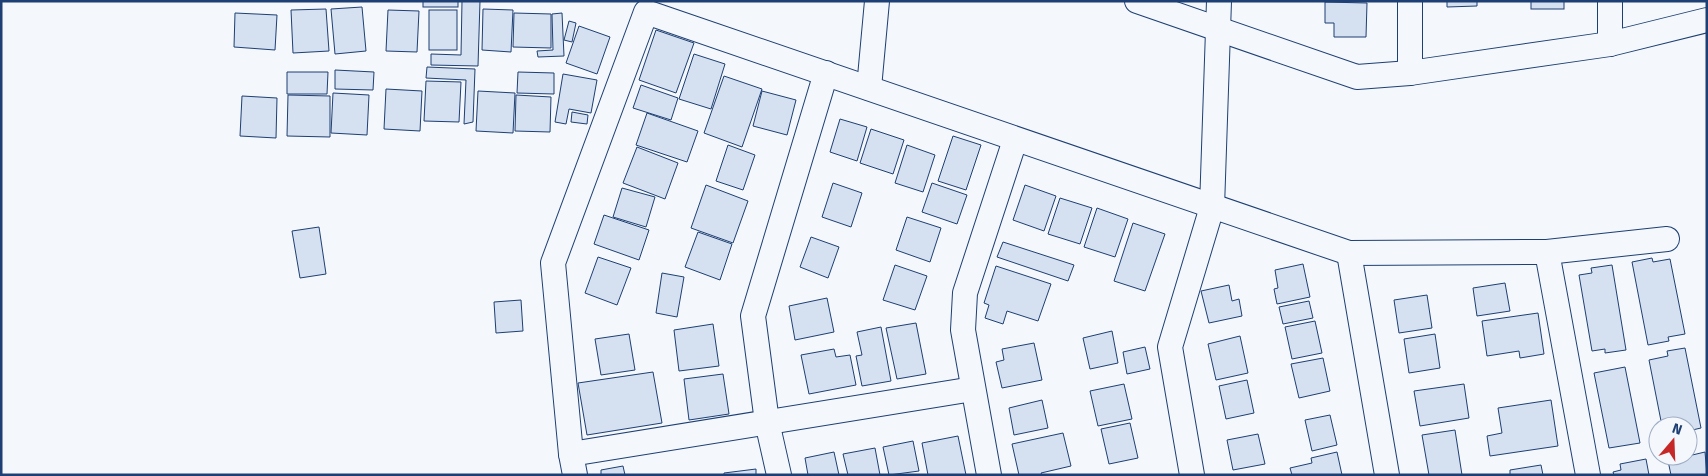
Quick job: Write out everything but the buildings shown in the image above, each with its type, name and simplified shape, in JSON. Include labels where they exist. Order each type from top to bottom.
[{"type":"street","points":[[869,88],[877,1]]},
{"type":"street","points":[[1137,1],[1357,77],[1410,73],[1610,44],[1707,20]]},
{"type":"street","points":[[1192,475],[1170,347],[1212,207],[1218,1]]},
{"type":"street","points":[[1410,1],[1410,73]]},
{"type":"street","points":[[1610,1],[1610,44]]},
{"type":"street","points":[[973,389],[767,422],[573,464],[553,264],[646,12],[1349,253],[1548,252],[1667,239]]},
{"type":"street","points":[[779,475],[767,422],[753,316],[826,73]]},
{"type":"street","points":[[989,475],[963,330],[965,293],[1015,140]]},
{"type":"street","points":[[1548,252],[1588,475]]},
{"type":"street","points":[[1349,253],[1387,475]]}]
